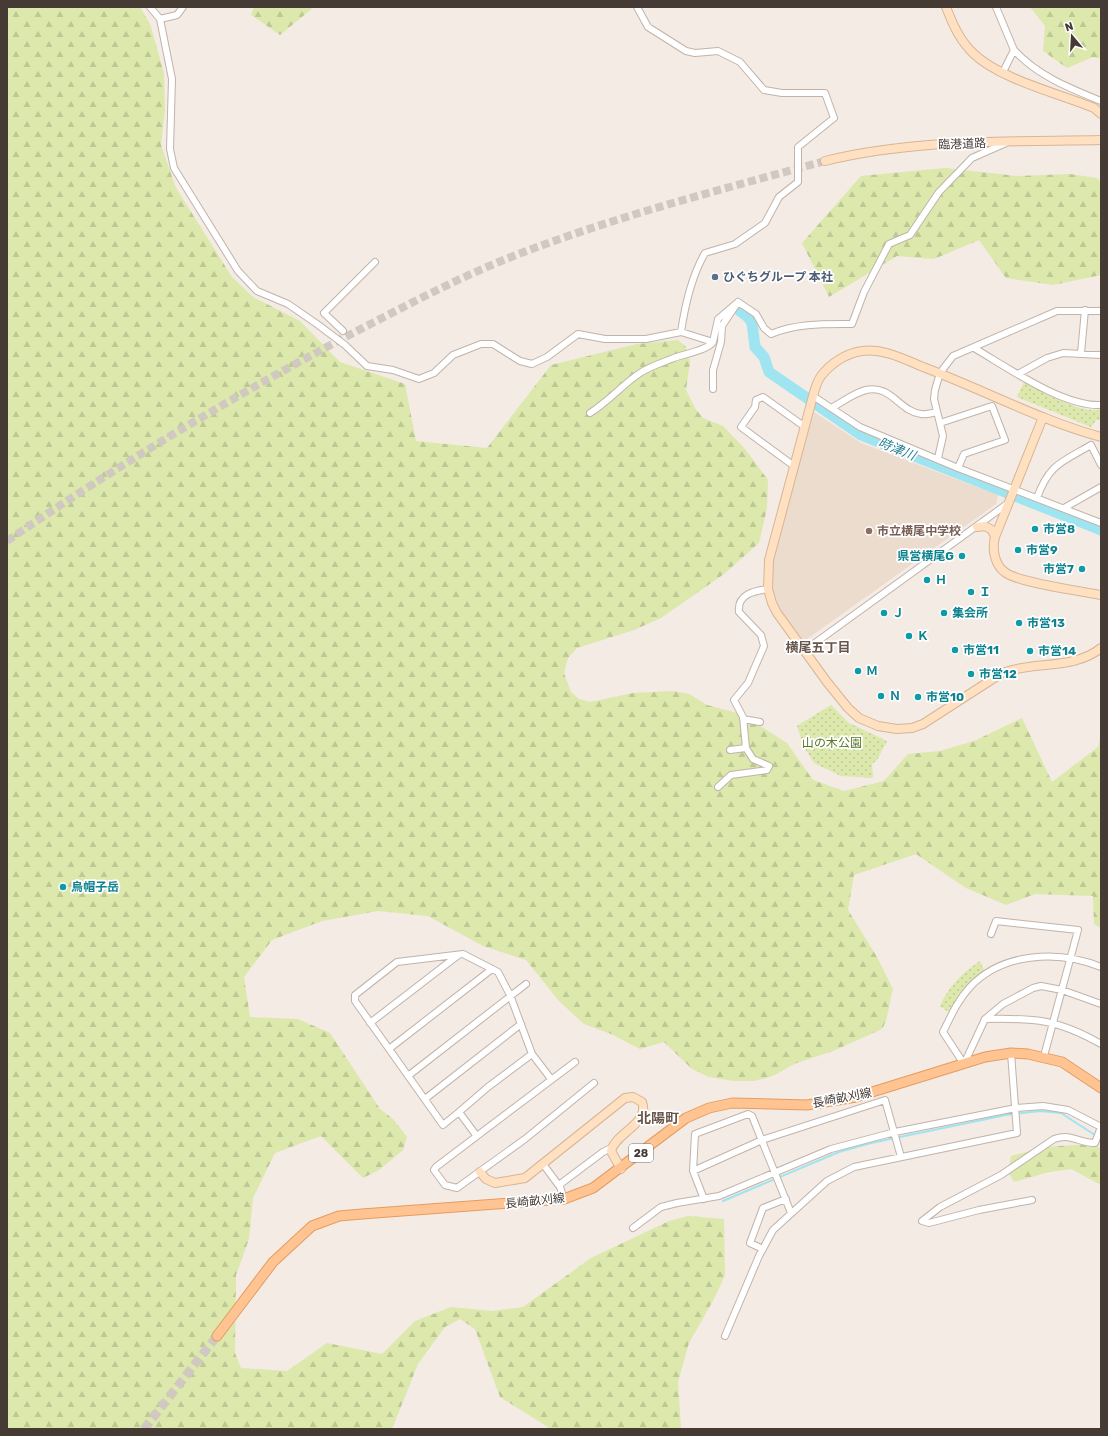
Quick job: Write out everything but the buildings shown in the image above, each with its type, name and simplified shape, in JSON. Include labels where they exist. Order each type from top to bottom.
[{"type":"main road","name":"長崎畝刈線","points":[[217,1336],[273,1262],[312,1226],[339,1216],[564,1199],[593,1188],[621,1169],[686,1118],[709,1108],[732,1103],[807,1105],[836,1101],[856,1097],[985,1058],[1011,1053],[1044,1056],[1062,1062],[1101,1088]]},
{"type":"street","points":[[150,7],[160,19],[172,79],[170,149],[174,168],[238,271],[257,291],[288,304],[345,345],[367,366],[393,370],[419,379],[434,372],[453,355],[481,344],[493,344],[520,361],[532,364],[547,357],[578,334],[605,339],[646,339],[681,332],[712,342]]},
{"type":"street","points":[[160,19],[177,15],[183,7]]},
{"type":"street","points":[[637,7],[648,27],[686,51],[695,53],[718,51],[740,62],[764,90],[782,93],[825,93],[834,118],[798,146],[798,182],[779,197],[765,223],[735,244],[705,253],[698,266],[687,299],[681,332]]},
{"type":"street","points":[[946,7],[955,30],[970,50],[985,63],[1040,88],[1094,108],[1101,114]]},
{"type":"street","points":[[996,7],[1014,50],[1026,62],[1056,82],[1101,101]]},
{"type":"street","points":[[1003,72],[1014,50]]},
{"type":"street","name":"臨港道路","points":[[825,161],[881,150],[926,145],[1101,140]]},
{"type":"street","points":[[738,302],[756,314],[764,328],[771,334],[780,330],[810,325],[852,324],[864,292],[889,244],[910,235],[939,192],[972,158],[1008,142]]},
{"type":"street","points":[[343,331],[324,313],[375,262]]},
{"type":"street","points":[[590,413],[607,402],[641,373],[686,353],[702,349],[710,345],[718,319],[738,302]]},
{"type":"street","points":[[713,389],[713,370],[721,342],[722,326],[738,302]]},
{"type":"street","points":[[1080,353],[1085,310]]},
{"type":"street","points":[[938,458],[943,436],[937,412],[935,390],[940,373],[953,356],[1057,311],[1101,311]]},
{"type":"street","points":[[974,348],[1018,374],[1067,400],[1090,406],[1101,405]]},
{"type":"street","points":[[1101,437],[1043,417],[940,373],[887,353],[862,350],[852,353],[836,361],[821,376],[813,396],[769,560],[768,589],[777,613],[848,708],[859,718],[878,726],[897,729],[912,728],[923,724],[1002,673],[1013,669],[1078,660],[1089,656],[1101,648]]},
{"type":"street","points":[[1018,374],[1063,353],[1101,355]]},
{"type":"street","points":[[833,407],[858,393],[868,390],[879,390],[887,392],[912,411],[922,414],[937,412]]},
{"type":"street","points":[[813,396],[833,407],[860,427],[938,458],[958,468],[1014,488],[1101,523]]},
{"type":"street","points":[[794,466],[741,427],[755,407],[756,400],[763,397],[805,427]]},
{"type":"street","points":[[940,423],[992,406],[1005,440],[964,454],[958,468]]},
{"type":"street","points":[[1043,417],[995,537],[993,545],[999,567],[1014,577],[1101,595]]},
{"type":"street","points":[[1037,498],[1043,481],[1053,467],[1091,445],[1101,465]]},
{"type":"street","points":[[1064,508],[1101,487]]},
{"type":"street","points":[[804,651],[1007,504]]},
{"type":"street","points":[[977,527],[985,526],[992,530],[995,537]]},
{"type":"street","points":[[718,787],[731,775],[767,770],[768,766],[753,759],[746,748],[743,719],[734,698],[748,683],[764,646],[761,636],[741,614],[739,608],[741,600],[753,592],[768,589]]},
{"type":"street","points":[[743,719],[760,722]]},
{"type":"street","points":[[730,750],[746,748]]},
{"type":"street","points":[[991,934],[996,921],[1078,930],[1044,1056]]},
{"type":"street","points":[[370,1023],[458,954]]},
{"type":"street","points":[[532,1054],[488,1087],[443,1125],[355,1001],[355,995],[397,962],[463,954],[498,972],[510,995],[532,1054],[551,1079]]},
{"type":"street","points":[[964,1064],[943,1032],[954,1008],[970,986],[985,975],[1016,960],[1050,957],[1092,963],[1101,967]]},
{"type":"street","points":[[389,1049],[492,969]]},
{"type":"street","points":[[408,1076],[526,984]]},
{"type":"street","points":[[964,1064],[986,1019],[1002,1004],[1033,988],[1041,986],[1062,990],[1101,1004]]},
{"type":"street","points":[[986,1019],[1024,1018],[1053,1022],[1078,1031],[1101,1044]]},
{"type":"street","points":[[424,1099],[521,1024]]},
{"type":"street","points":[[725,1336],[763,1249],[773,1230],[791,1212],[827,1181],[840,1172],[854,1167],[1017,1133],[1011,1053]]},
{"type":"street","points":[[575,1062],[476,1135],[436,1167],[434,1170],[445,1185],[457,1188],[525,1139],[594,1083]]},
{"type":"street","points":[[480,1172],[486,1180],[495,1183],[525,1178],[625,1098],[633,1097],[638,1099],[644,1106],[640,1119],[611,1148],[603,1152],[559,1186]]},
{"type":"street","points":[[693,1171],[762,1140],[885,1100],[901,1157]]},
{"type":"street","points":[[633,1228],[661,1207],[677,1202],[704,1199],[724,1194],[842,1145],[1016,1108],[1056,1107],[1068,1110],[1099,1131],[1095,1143],[1063,1136],[1054,1139],[1001,1175],[940,1207],[922,1222],[929,1223],[979,1210],[1032,1200]]},
{"type":"street","points":[[459,1112],[476,1135]]},
{"type":"street","points":[[704,1199],[693,1171],[695,1134],[748,1114],[752,1116],[791,1212]]},
{"type":"street","points":[[611,1148],[612,1154],[621,1169]]},
{"type":"street","points":[[543,1164],[559,1186],[564,1199]]},
{"type":"street","points":[[763,1249],[750,1243],[762,1208],[786,1199]]},
{"type":"shaded area","name":"市立横尾中学校","points":[[814,412],[861,443],[998,495],[996,504],[803,642],[780,611],[771,586],[772,558]]},
{"type":"green space","points":[[7,7],[140,7],[150,24],[164,73],[165,110],[161,145],[176,188],[232,277],[253,297],[300,321],[340,362],[405,384],[416,441],[487,448],[551,365],[637,344],[678,340],[686,347],[690,362],[686,390],[695,408],[703,418],[723,426],[745,449],[768,480],[767,508],[759,543],[724,574],[661,618],[634,630],[577,648],[568,658],[564,673],[571,692],[579,699],[590,702],[633,693],[673,691],[689,694],[707,705],[741,714],[787,743],[813,780],[844,791],[884,781],[908,754],[940,751],[974,741],[1022,718],[1052,782],[1098,747],[1101,735],[1101,928],[1094,924],[1093,896],[1035,894],[1006,905],[966,888],[916,854],[854,875],[848,910],[877,957],[893,989],[888,1014],[882,1029],[833,1051],[794,1064],[773,1076],[754,1081],[734,1081],[709,1077],[692,1069],[664,1042],[640,1049],[611,1034],[584,1024],[559,1001],[526,960],[483,946],[428,916],[378,911],[322,921],[272,940],[244,977],[250,1017],[298,1019],[330,1033],[380,1109],[393,1119],[407,1137],[403,1150],[379,1170],[363,1178],[321,1136],[275,1153],[253,1198],[249,1239],[236,1275],[235,1353],[241,1368],[287,1371],[327,1343],[382,1354],[415,1321],[451,1307],[492,1311],[523,1307],[591,1258],[669,1221],[688,1216],[724,1219],[725,1275],[715,1297],[689,1343],[678,1382],[681,1429],[551,1429],[500,1397],[475,1329],[460,1319],[445,1327],[418,1364],[392,1429],[7,1429]]},
{"type":"green space","points":[[254,7],[314,7],[280,35],[251,15]]},
{"type":"green space","points":[[1030,7],[1101,7],[1101,59],[1093,57],[1067,68],[1043,51],[1045,26]]},
{"type":"green space","points":[[945,168],[1017,176],[1070,174],[1097,178],[1101,183],[1101,275],[1053,285],[1006,278],[979,240],[934,259],[897,256],[829,297],[802,243],[861,176]]},
{"type":"green space","points":[[1024,382],[1072,405],[1092,410],[1101,410],[1101,420],[1096,420],[1091,427],[1017,397]]},
{"type":"green space","name":"山の木公園","points":[[831,705],[849,723],[887,741],[877,760],[872,764],[873,778],[841,776],[814,763],[804,747],[797,726]]},
{"type":"green space","points":[[980,961],[985,973],[950,1013],[940,1006],[947,992],[956,981]]},
{"type":"green space","points":[[1090,1144],[1101,1148],[1101,1185],[1071,1169],[1049,1172],[1014,1182],[1008,1172],[1011,1156],[1044,1147]]},
{"type":"waterway","name":"時津川","points":[[740,311],[748,317],[752,323],[755,347],[764,357],[769,372],[861,435],[1101,530]]},
{"type":"waterway","points":[[723,1201],[839,1152],[871,1143],[1006,1115],[1040,1111],[1061,1113],[1101,1139]]},
{"type":"tunnel","points":[[7,541],[91,485],[221,406],[355,332],[464,277],[532,249],[604,224],[825,161]]},
{"type":"tunnel","points":[[144,1429],[217,1336]]},
{"type":"place","name":"ひぐちグループ 本社","points":[[715,277]]},
{"type":"place","name":"市営8","points":[[1035,529]]},
{"type":"place","name":"市立横尾中学校","points":[[869,531]]},
{"type":"place","name":"市営9","points":[[1018,550]]},
{"type":"place","name":"県営横尾G","points":[[962,556]]},
{"type":"place","name":"市営7","points":[[1082,569]]},
{"type":"place","name":"Ｈ","points":[[927,580]]},
{"type":"place","name":"Ｉ","points":[[971,592]]},
{"type":"place","name":"Ｊ","points":[[884,613]]},
{"type":"place","name":"集会所","points":[[944,613]]},
{"type":"place","name":"市営13","points":[[1019,623]]},
{"type":"place","name":"Ｋ","points":[[909,636]]},
{"type":"place","name":"市営11","points":[[955,650]]},
{"type":"place","name":"市営14","points":[[1030,651]]},
{"type":"place","name":"Ｍ","points":[[858,671]]},
{"type":"place","name":"市営12","points":[[971,674]]},
{"type":"place","name":"Ｎ","points":[[881,696]]},
{"type":"place","name":"市営10","points":[[918,697]]},
{"type":"place","name":"烏帽子岳","points":[[63,887]]},
{"type":"district","name":"横尾五丁目","points":[[818,647]]},
{"type":"district","name":"北陽町","points":[[658,1118]]}]
